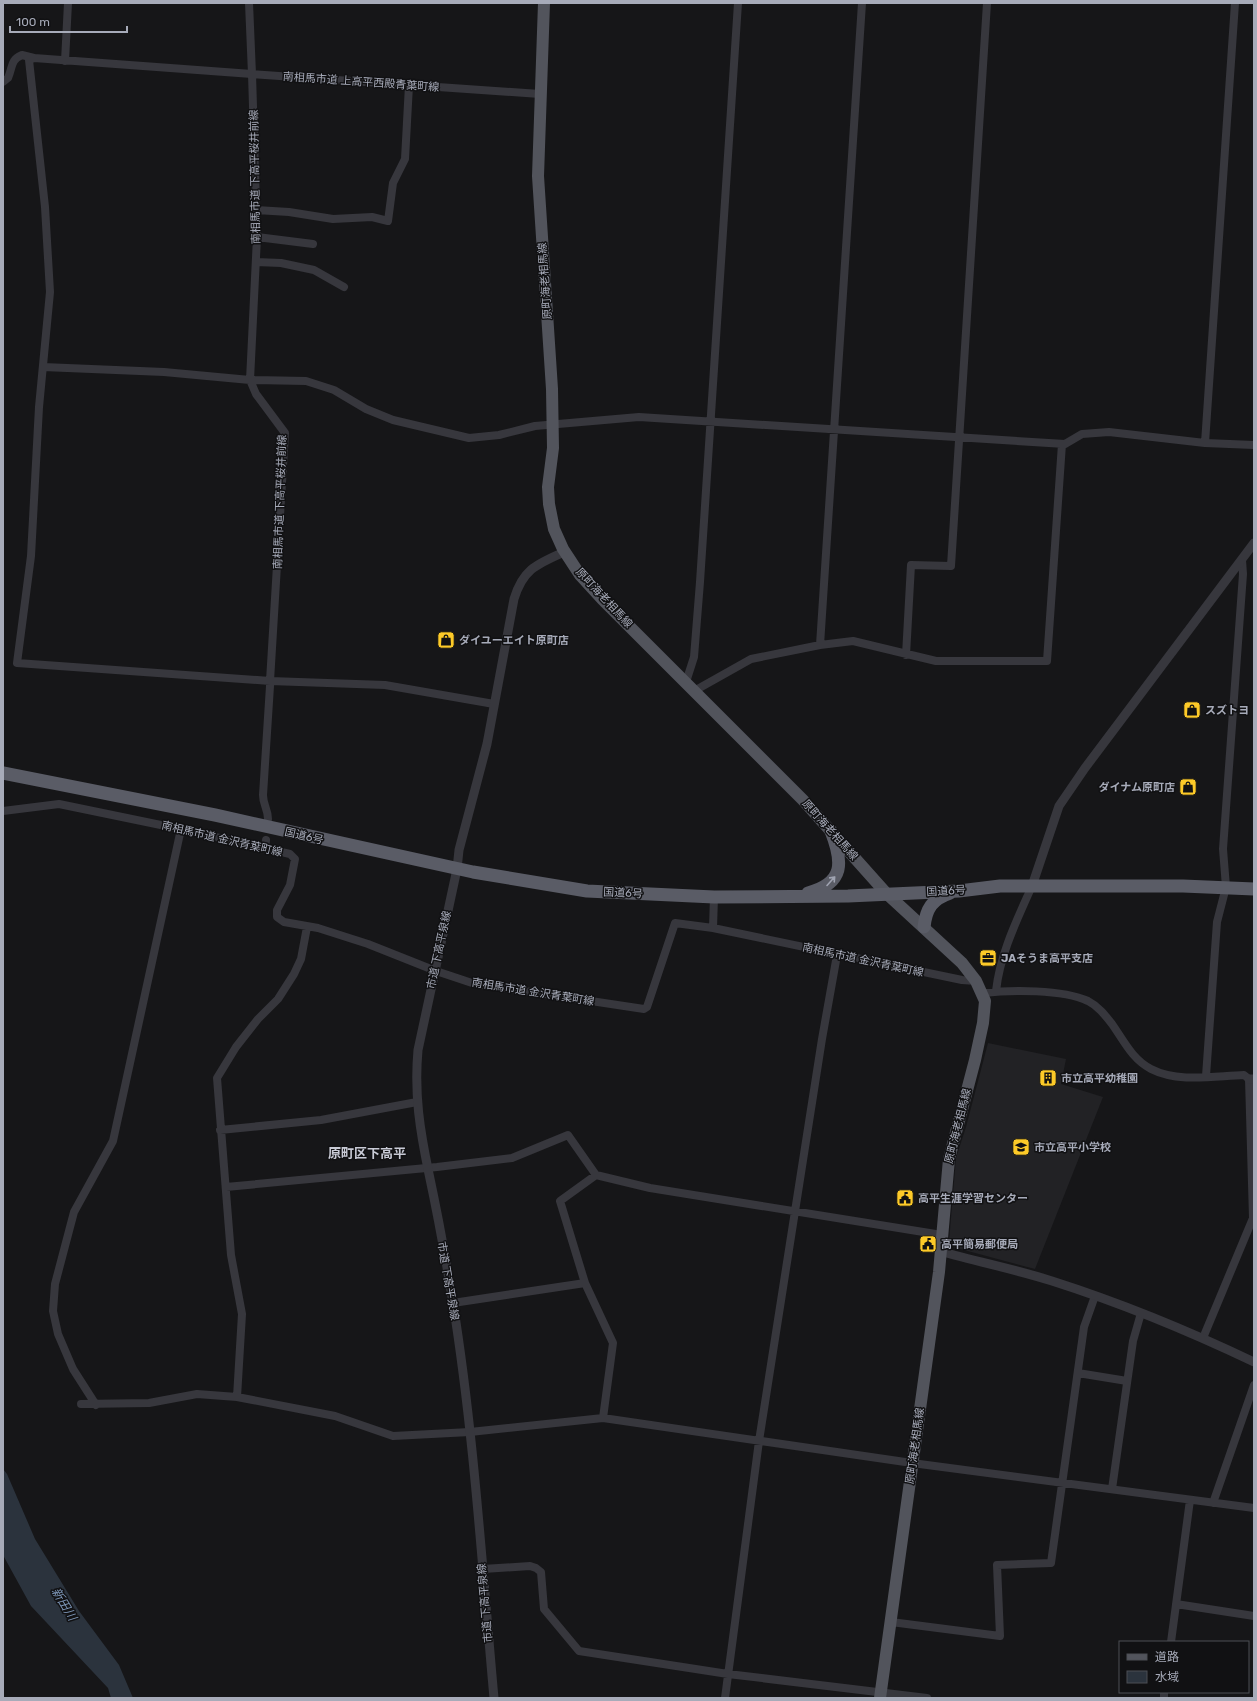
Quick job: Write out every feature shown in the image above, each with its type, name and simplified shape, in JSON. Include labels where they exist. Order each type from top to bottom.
[{"type":"highway","name":"国道6号","points":[[3,773],[215,815],[457,869],[587,892],[714,897],[796,897],[959,891],[1000,886],[1226,887],[1254,889]]},
{"type":"highway","points":[[796,897],[825,887],[835,877],[839,861],[831,831]]},
{"type":"highway","points":[[924,927],[927,911],[932,902],[942,896],[959,891]]},
{"type":"main road","name":"原町海老相馬線","points":[[544,3],[538,195],[549,328],[553,448],[548,488],[549,504],[554,529],[564,552],[580,575],[602,599],[803,800],[886,893],[962,963],[976,980],[983,993],[985,1010],[983,1024],[949,1159],[940,1251],[881,1695]]},
{"type":"street","points":[[65,61],[68,3]]},
{"type":"street","points":[[249,3],[252,74]]},
{"type":"street","points":[[690,686],[694,657],[738,3]]},
{"type":"street","points":[[820,645],[862,3]]},
{"type":"street","points":[[906,655],[911,565],[951,566],[958,437],[987,3]]},
{"type":"street","points":[[1205,443],[1235,3]]},
{"type":"street","name":"南相馬市道 上高平西殿青葉町線","points":[[3,82],[8,78],[11,63],[14,58],[22,55],[34,58],[65,61],[540,94]]},
{"type":"street","points":[[34,58],[28,60],[29,76],[45,207],[50,292],[39,407],[31,556],[17,663],[270,681],[385,685],[494,704]]},
{"type":"street","name":"南相馬市道 下高平桜井前線","points":[[252,74],[257,237],[250,380],[256,394],[285,433],[262,805],[268,811],[268,818]]},
{"type":"street","points":[[256,210],[289,212],[333,219],[372,217],[388,221],[393,183],[405,159],[409,85]]},
{"type":"street","points":[[257,237],[312,244]]},
{"type":"street","points":[[256,262],[280,263],[314,270],[344,287]]},
{"type":"street","points":[[43,367],[164,372],[250,380],[313,382],[334,390],[366,409],[393,420],[469,438],[499,435],[535,426],[639,417],[1062,444],[1065,444],[1082,434],[1109,432],[1205,443],[1254,445]]},
{"type":"street","points":[[690,686],[751,659],[820,645],[853,641],[936,661],[1048,661],[1062,444]]},
{"type":"street","points":[[996,991],[998,976],[1009,941],[1032,886],[1059,806],[1084,768],[1254,543]]},
{"type":"street","name":"市道 下高平泉線","points":[[494,1698],[470,1432],[453,1303],[417,1102],[416,1084],[418,1050],[457,869],[459,850],[486,744],[514,599],[519,583],[530,569],[564,552]]},
{"type":"street","points":[[1206,1076],[1217,922],[1226,887],[1223,850],[1243,574],[1242,560]]},
{"type":"street","name":"南相馬市道 金沢青葉町線","points":[[3,811],[59,804],[181,829],[265,844],[290,854],[295,859],[290,886],[277,910],[276,917],[284,922],[318,928],[368,944],[436,971],[472,983],[644,1009],[675,923],[713,928],[962,980],[976,980]]},
{"type":"street","points":[[96,1405],[72,1369],[58,1334],[53,1310],[55,1284],[74,1212],[113,1141],[181,829]]},
{"type":"street","points":[[713,928],[714,897]]},
{"type":"street","points":[[237,1397],[242,1314],[231,1255],[217,1085],[219,1075],[251,1027],[278,999],[294,974],[301,959],[307,927]]},
{"type":"street","points":[[724,1698],[758,1441],[820,1047],[837,955]]},
{"type":"street","points":[[983,993],[996,991],[1066,994],[1087,1001],[1104,1015],[1133,1056],[1142,1064],[1170,1076],[1244,1075],[1251,1079],[1253,1218],[1203,1338]]},
{"type":"street","points":[[220,1130],[321,1120],[417,1102]]},
{"type":"street","points":[[226,1187],[512,1158],[568,1135],[596,1175],[650,1188],[942,1235]]},
{"type":"street","points":[[596,1175],[560,1202],[585,1283],[613,1343],[602,1418]]},
{"type":"street","points":[[940,1251],[1051,1281],[1095,1296],[1203,1338],[1254,1362]]},
{"type":"street","points":[[453,1303],[585,1283]]},
{"type":"street","points":[[890,1622],[1000,1636],[997,1565],[1051,1563],[1084,1327],[1095,1296]]},
{"type":"street","points":[[1112,1489],[1132,1341],[1141,1313]]},
{"type":"street","points":[[1078,1373],[1127,1381]]},
{"type":"street","points":[[1213,1503],[1254,1385]]},
{"type":"street","points":[[81,1404],[96,1405],[149,1403],[197,1394],[237,1397],[335,1416],[393,1436],[470,1432],[602,1418],[912,1463],[1254,1508]]},
{"type":"street","points":[[1171,1641],[1190,1500]]},
{"type":"street","points":[[482,1568],[530,1566],[541,1572],[544,1609],[579,1651],[728,1674],[881,1695],[927,1698]]},
{"type":"street","points":[[1176,1604],[1254,1616]]},
{"type":"shaded area","name":"市立高平小学校","points":[[988,1043],[1066,1059],[1061,1084],[1103,1097],[1035,1269],[953,1247],[950,1246],[949,1242],[956,1158],[966,1127]]},
{"type":"water","name":"新田川","points":[[3,1469],[7,1474],[35,1539],[79,1611],[119,1665],[133,1698],[111,1698],[108,1688],[31,1606],[3,1555]]},
{"type":"place","name":"ダイユーエイト原町店","points":[[446,640]]},
{"type":"place","name":"スズトヨ","points":[[1192,710]]},
{"type":"place","name":"ダイナム原町店","points":[[1188,787]]},
{"type":"place","name":"JAそうま高平支店","points":[[988,958]]},
{"type":"place","name":"市立高平幼稚園","points":[[1048,1078]]},
{"type":"place","name":"市立高平小学校","points":[[1021,1147]]},
{"type":"place","name":"高平生涯学習センター","points":[[905,1198]]},
{"type":"place","name":"高平簡易郵便局","points":[[928,1244]]},
{"type":"district","name":"原町区下高平","points":[[367,1153]]}]
